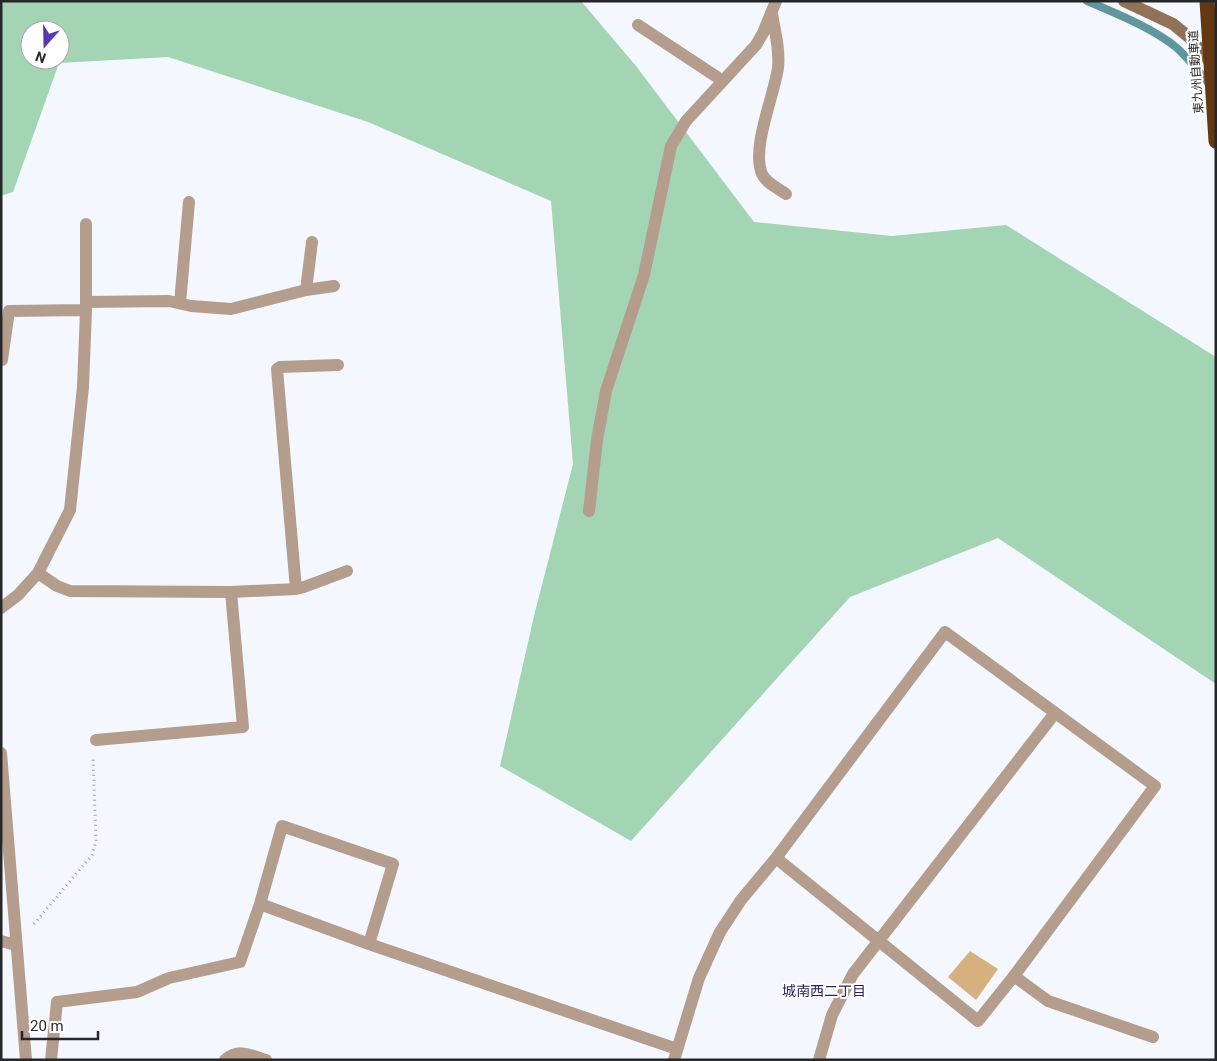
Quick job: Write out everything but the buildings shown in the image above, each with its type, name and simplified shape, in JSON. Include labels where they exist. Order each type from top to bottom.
[{"type":"highway","name":"東九州自動車道","points":[[1206,1],[1216,142]]},
{"type":"main road","points":[[1124,1],[1173,24],[1190,38],[1216,68]]},
{"type":"street","points":[[589,511],[598,432],[606,390],[644,275],[671,146],[686,121],[723,80],[745,60],[756,45],[772,14],[776,1]]},
{"type":"street","points":[[772,14],[778,46],[778,66],[762,133],[760,162],[762,175],[767,181],[786,194]]},
{"type":"street","points":[[638,25],[723,80]]},
{"type":"street","points":[[180,303],[189,202]]},
{"type":"street","points":[[1,608],[18,595],[38,573],[70,510],[73,496],[83,387],[86,306],[86,224]]},
{"type":"street","points":[[306,290],[312,242]]},
{"type":"street","points":[[2,360],[9,311],[169,301],[204,308],[231,309],[306,290],[334,286]]},
{"type":"street","points":[[296,589],[277,369],[280,366],[338,364]]},
{"type":"street","points":[[38,573],[57,586],[70,591],[232,592],[304,588],[347,571]]},
{"type":"street","points":[[96,740],[243,727],[232,592]]},
{"type":"street","points":[[260,904],[675,1054],[699,978],[720,932],[741,900],[776,858],[945,632],[1154,786],[1014,976],[978,1021],[776,858]]},
{"type":"street","points":[[819,1060],[832,1014],[853,974],[1055,713]]},
{"type":"street","points":[[1,753],[2,787],[26,1060]]},
{"type":"street","points":[[51,1060],[57,1002],[137,992],[169,978],[240,962],[260,904],[282,826],[393,864],[369,944]]},
{"type":"street","points":[[1,941],[16,945]]},
{"type":"street","points":[[1014,976],[1048,1001],[1153,1037]]},
{"type":"street","points":[[225,1060],[232,1054],[243,1052],[266,1060]]},
{"type":"path","points":[[16,945],[92,855],[96,842],[92,746],[96,740]]},
{"type":"green space","points":[[1,1],[581,1],[636,66],[754,222],[892,236],[1006,225],[1216,357],[1216,684],[998,538],[850,597],[631,841],[500,766],[534,616],[573,464],[551,201],[368,122],[168,57],[70,62],[70,20],[20,20],[20,70],[57,70],[13,192],[1,196]]},
{"type":"waterway","points":[[1087,1],[1157,34],[1177,48],[1211,86]]},
{"type":"district","name":"城南西二丁目","points":[[824,991]]}]
